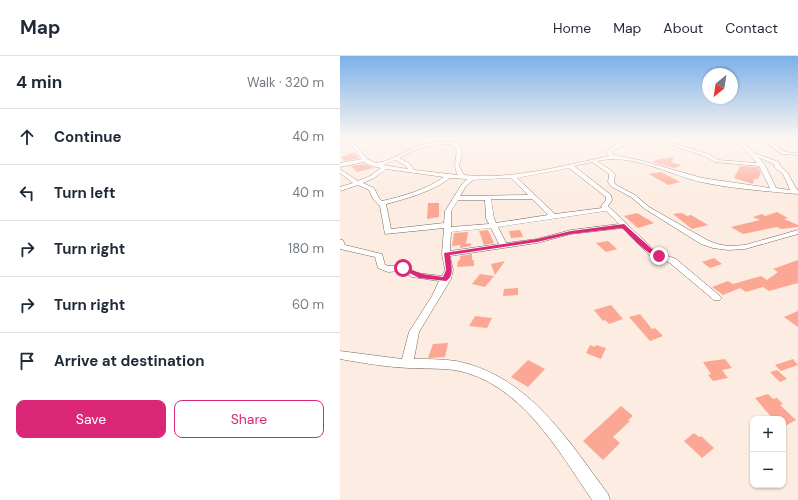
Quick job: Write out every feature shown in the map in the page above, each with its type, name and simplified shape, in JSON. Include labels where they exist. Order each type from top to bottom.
[{"type":"street","points":[[340,165],[365,160],[372,165],[412,171],[449,176],[490,178],[512,176],[592,160],[612,174],[612,184],[614,186],[633,196],[647,208],[704,242],[728,248],[745,248],[798,232]]},
{"type":"street","points":[[377,165],[384,164],[392,160]]},
{"type":"street","points":[[398,160],[407,164],[412,171]]},
{"type":"street","points":[[457,160],[456,167],[462,177]]},
{"type":"street","points":[[632,160],[676,174],[701,180],[796,192]]},
{"type":"street","points":[[714,160],[718,162],[762,165]]},
{"type":"street","points":[[758,160],[774,190]]},
{"type":"street","points":[[769,160],[777,163],[777,167],[785,172],[796,192]]},
{"type":"street","points":[[570,165],[609,196],[609,200],[604,204],[607,209],[650,251],[673,261],[717,298]]},
{"type":"street","points":[[340,189],[372,177],[385,167]]},
{"type":"street","points":[[340,171],[372,189],[376,199],[385,208],[384,216],[388,232],[494,226],[529,219],[572,215],[607,209]]},
{"type":"street","points":[[381,203],[410,196],[439,183],[449,176]]},
{"type":"street","points":[[512,176],[553,216]]},
{"type":"street","points":[[407,363],[414,332],[437,296],[449,270],[446,254],[448,211],[464,185],[472,178]]},
{"type":"street","points":[[456,198],[533,197]]},
{"type":"street","points":[[488,198],[490,218],[504,246]]},
{"type":"street","points":[[446,254],[537,241],[571,232],[624,226]]},
{"type":"street","points":[[340,242],[342,247],[373,253],[379,256],[381,266],[383,268],[403,268],[422,276],[446,279]]},
{"type":"street","points":[[340,355],[407,363],[461,367],[496,381],[512,390],[544,421],[602,500]]},
{"type":"building","points":[[656,160],[673,160],[672,163],[682,165],[674,168],[652,162]]},
{"type":"building","points":[[364,164],[374,168],[357,172],[351,166]]},
{"type":"building","points":[[740,166],[758,167],[761,173],[758,179],[754,179],[753,184],[734,178]]},
{"type":"building","points":[[661,172],[680,182],[668,185],[649,174]]},
{"type":"building","points":[[428,203],[439,203],[439,217],[427,219]]},
{"type":"building","points":[[777,212],[788,218],[784,219],[798,225],[798,227],[781,229],[777,227],[743,234],[731,227],[760,220],[753,217],[762,214],[765,216]]},
{"type":"building","points":[[637,213],[654,223],[638,228],[624,216]]},
{"type":"building","points":[[682,213],[687,216],[691,215],[708,225],[692,229],[673,214]]},
{"type":"building","points":[[488,230],[494,243],[484,245],[479,231]]},
{"type":"building","points":[[520,230],[523,237],[511,238],[509,231]]},
{"type":"building","points":[[468,232],[466,244],[471,243],[471,246],[460,248],[460,245],[452,246],[454,233]]},
{"type":"building","points":[[608,241],[617,249],[606,252],[596,243]]},
{"type":"building","points":[[472,254],[474,266],[457,267],[460,256]]},
{"type":"building","points":[[714,258],[722,264],[710,268],[702,262]]},
{"type":"building","points":[[798,260],[798,283],[769,291],[763,287],[746,292],[740,288],[723,295],[712,287],[728,281],[733,284],[761,276],[767,280],[778,272],[773,269]]},
{"type":"building","points":[[505,261],[495,275],[491,264]]},
{"type":"building","points":[[480,274],[494,276],[485,287],[472,284]]},
{"type":"building","points":[[518,288],[518,295],[503,296],[504,289]]},
{"type":"building","points":[[611,305],[623,319],[609,324],[605,320],[603,321],[594,310]]},
{"type":"building","points":[[798,311],[798,327],[784,317]]},
{"type":"building","points":[[640,314],[652,329],[655,328],[663,336],[650,341],[629,317]]},
{"type":"building","points":[[475,316],[492,318],[487,328],[469,326]]},
{"type":"building","points":[[448,343],[445,357],[428,358],[433,344]]},
{"type":"building","points":[[590,345],[606,348],[601,359],[586,353]]},
{"type":"building","points":[[725,359],[732,368],[722,370],[728,378],[713,381],[708,375],[711,374],[703,362]]},
{"type":"building","points":[[793,359],[798,365],[781,371],[775,365]]},
{"type":"building","points":[[528,360],[545,369],[528,387],[511,377]]},
{"type":"building","points":[[777,370],[787,379],[780,382],[770,372]]},
{"type":"building","points":[[768,394],[773,399],[777,398],[783,404],[780,405],[796,420],[786,425],[786,416],[770,416],[755,398]]},
{"type":"building","points":[[621,406],[633,416],[628,420],[630,421],[613,437],[620,443],[603,460],[583,441]]},
{"type":"building","points":[[694,433],[699,437],[701,436],[714,448],[702,458],[684,441]]},
{"type":"route","points":[[403,268],[415,275],[446,279],[449,270],[446,254],[537,241],[571,232],[624,226],[650,251],[659,256]]}]
